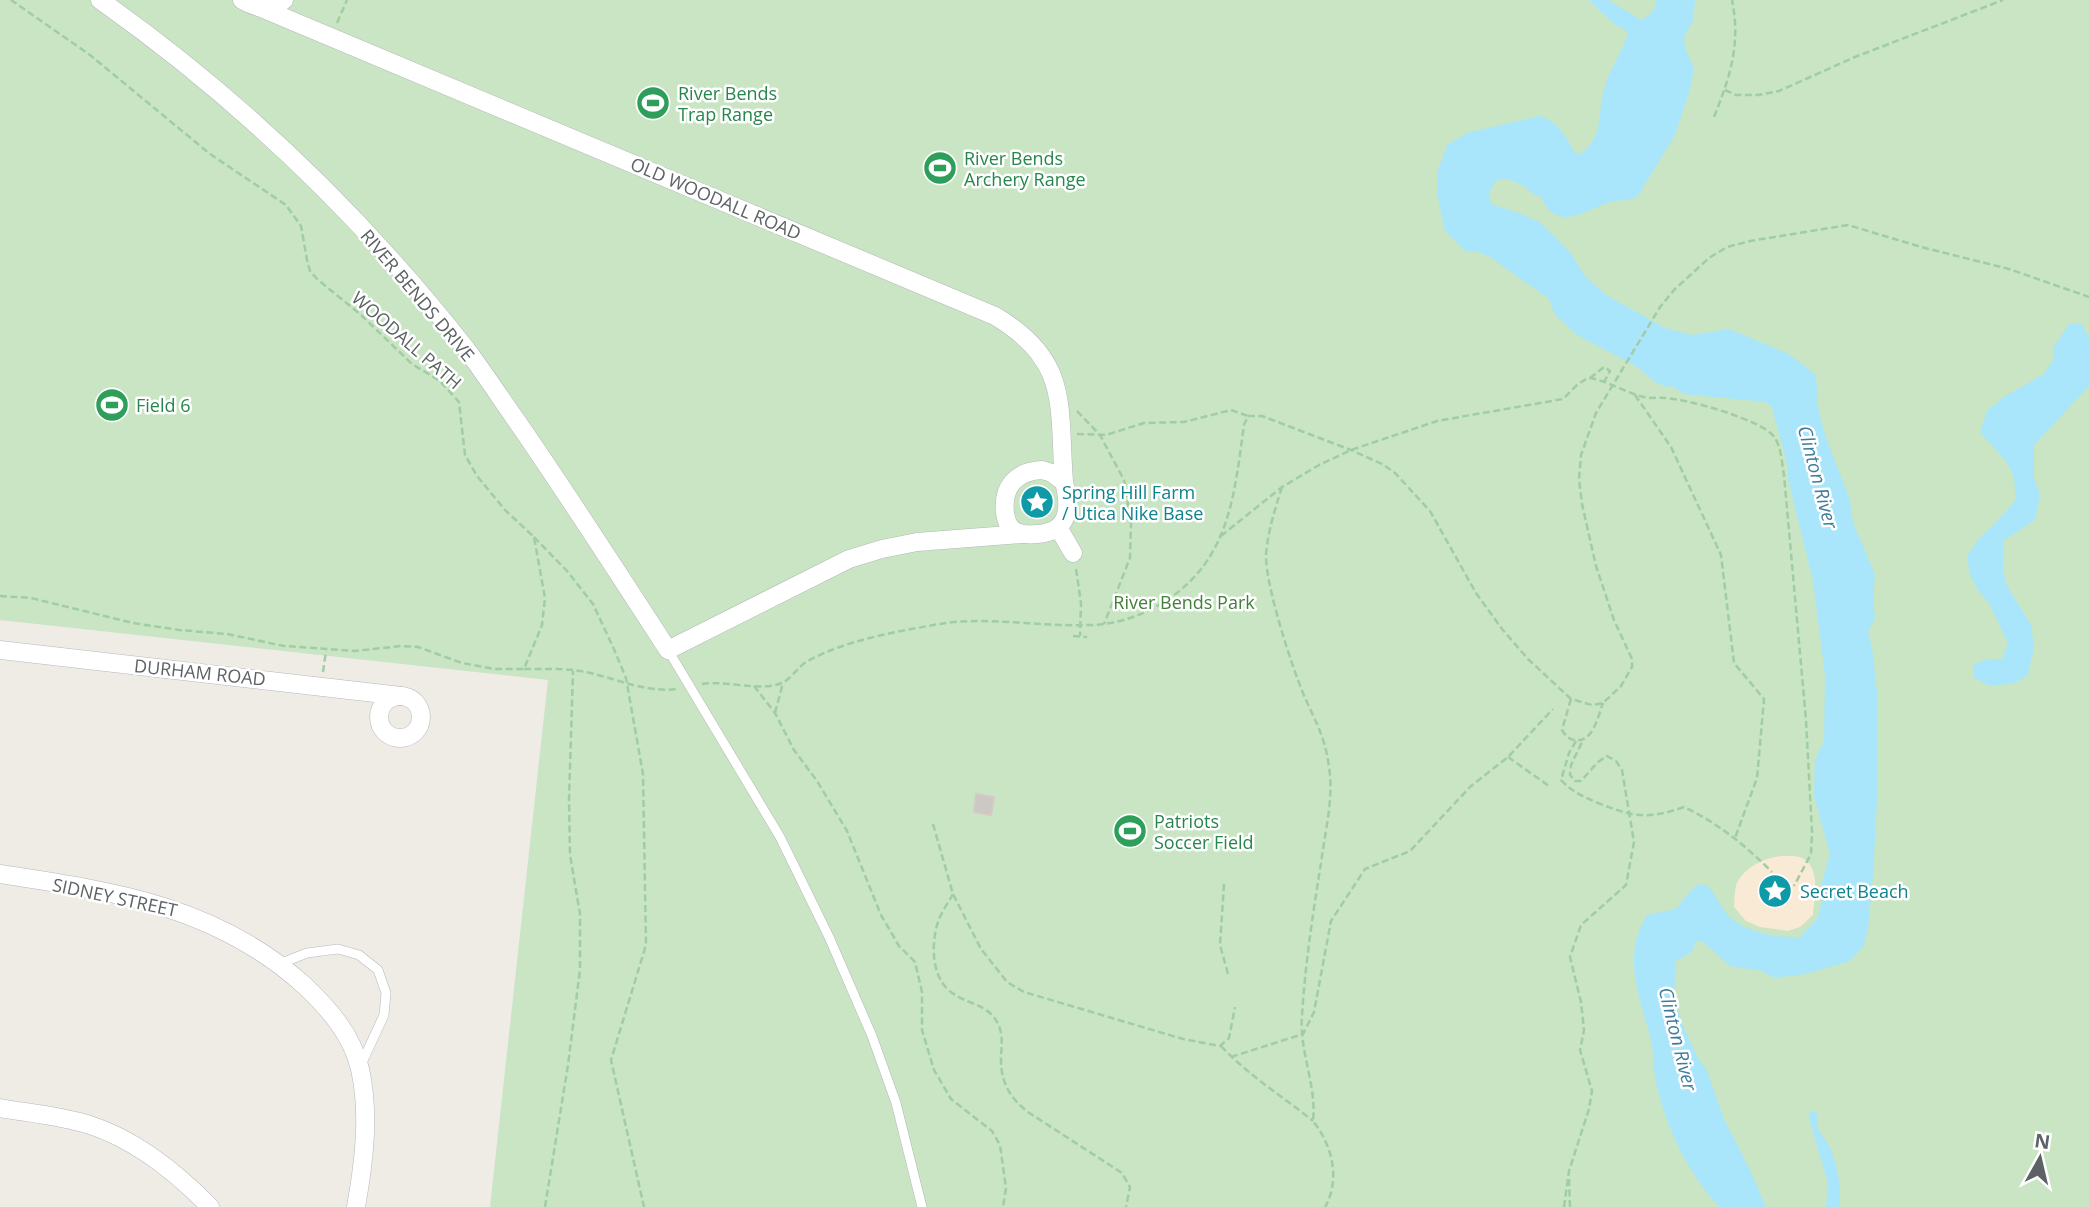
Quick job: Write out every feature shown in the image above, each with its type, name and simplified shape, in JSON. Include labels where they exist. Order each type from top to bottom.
[{"type":"street","name":"RIVER BENDS DRIVE","points":[[100,0],[221,93],[285,149],[382,248],[468,352],[555,476],[668,650]]},
{"type":"street","name":"OLD WOODALL ROAD","points":[[242,0],[259,7],[285,6],[331,37],[1010,324],[1038,351],[1052,374],[1060,400],[1066,510],[1059,528]]},
{"type":"street","points":[[1021,534],[1009,527],[1006,517],[1004,503],[1009,486],[1023,474],[1054,465],[1062,454]]},
{"type":"street","points":[[1042,470],[1052,473],[1063,482]]},
{"type":"street","points":[[996,537],[1006,517]]},
{"type":"street","points":[[668,650],[849,559],[882,549],[917,542],[1041,534],[1059,528],[1073,552]]},
{"type":"street","name":"DURHAM ROAD","points":[[0,650],[401,696]]},
{"type":"street","points":[[367,694],[380,723],[388,734],[408,736],[418,727],[421,713],[408,697],[394,697],[380,710],[380,723]]},
{"type":"street","name":"SIDNEY STREET","points":[[0,874],[104,892],[181,911],[232,935],[279,964],[322,1002],[343,1027],[360,1068],[365,1143],[356,1207]]},
{"type":"street","points":[[0,1108],[89,1125],[120,1138],[160,1163],[209,1207]]},
{"type":"lane","points":[[668,650],[780,837],[829,937],[872,1036],[896,1103],[922,1207]]},
{"type":"lane","points":[[279,964],[307,953],[338,949],[359,955],[378,970],[386,993],[384,1015],[360,1068]]},
{"type":"path","name":"WOODALL PATH","points":[[11,0],[90,55],[210,154],[286,205],[301,226],[310,271],[412,364],[440,381],[459,402],[465,456],[477,476],[505,510],[568,572],[593,604],[623,671],[643,774],[646,945],[611,1060],[644,1207]]},
{"type":"path","points":[[331,37],[346,0]]},
{"type":"path","points":[[1714,117],[1734,61],[1732,0]]},
{"type":"path","points":[[1725,90],[1736,94],[1758,95],[1779,91],[1867,52],[2003,0]]},
{"type":"path","points":[[1564,1207],[1569,1171],[1589,1110],[1592,1091],[1580,1050],[1584,1030],[1581,1002],[1570,957],[1581,925],[1626,885],[1634,842],[1622,770],[1616,761],[1607,756],[1581,781],[1575,781],[1570,775],[1571,765],[1583,740],[1590,734],[1603,703],[1621,687],[1632,667],[1632,659],[1614,620],[1597,566],[1581,504],[1579,479],[1581,455],[1588,430],[1612,387],[1660,307],[1690,274],[1727,247],[1750,241],[1848,225],[2009,269],[2089,297]]},
{"type":"path","points":[[1221,536],[1282,487],[1319,464],[1351,450],[1437,421],[1563,399],[1578,384],[1604,367],[1610,371],[1604,382]]},
{"type":"path","points":[[1590,378],[1635,395],[1666,398],[1741,417],[1775,438],[1784,475],[1791,542],[1806,720],[1812,832],[1811,855],[1794,886]]},
{"type":"path","points":[[1635,395],[1671,447],[1721,555],[1734,663],[1765,699],[1757,778],[1735,838]]},
{"type":"path","points":[[1060,400],[1070,404],[1100,435],[1124,480],[1131,523],[1130,558],[1104,624]]},
{"type":"path","points":[[1062,434],[1100,435],[1144,423],[1184,422],[1231,410],[1248,416],[1262,416],[1382,464],[1408,485],[1430,511],[1476,593],[1528,659],[1571,699],[1592,705],[1603,703]]},
{"type":"path","points":[[775,713],[783,683],[805,663],[868,639],[943,624],[1104,624],[1133,618],[1175,595],[1203,569],[1221,536],[1236,484],[1244,425],[1248,416]]},
{"type":"path","points":[[1282,487],[1271,523],[1266,556],[1272,590],[1302,692],[1323,736],[1330,771],[1328,812],[1302,1019],[1307,1069],[1315,1104],[1313,1121]]},
{"type":"path","points":[[524,669],[542,625],[545,598],[534,537]]},
{"type":"path","points":[[1073,552],[1079,582],[1080,636]]},
{"type":"path","points":[[0,596],[31,598],[179,631],[228,634],[284,646],[354,651],[418,647],[462,663],[495,668],[557,668],[649,690],[678,690]]},
{"type":"path","points":[[1073,636],[1087,636]]},
{"type":"path","points":[[323,678],[326,650]]},
{"type":"path","points":[[545,1207],[580,970],[580,914],[570,844],[573,671]]},
{"type":"path","points":[[707,683],[754,686],[783,683]]},
{"type":"path","points":[[754,686],[775,713],[794,750],[817,781],[846,831],[881,915],[899,946],[915,962],[922,992],[922,1030],[934,1070],[951,1099],[992,1131],[1000,1145],[1006,1188],[1003,1207]]},
{"type":"path","points":[[1571,699],[1562,730],[1576,741],[1583,740]]},
{"type":"path","points":[[1231,1057],[1303,1034],[1314,1012],[1331,920],[1365,869],[1410,852],[1471,786],[1508,757],[1553,709]]},
{"type":"path","points":[[1576,741],[1569,753],[1561,780],[1570,789],[1628,815],[1660,815],[1684,807],[1735,838],[1772,872]]},
{"type":"path","points":[[1508,757],[1549,786]]},
{"type":"path","points":[[933,824],[953,894],[981,949],[1007,982],[1024,992],[1183,1039],[1220,1046],[1241,1067],[1313,1121],[1322,1132],[1335,1171],[1331,1197],[1325,1207]]},
{"type":"path","points":[[1224,884],[1220,945],[1228,974]]},
{"type":"path","points":[[953,894],[938,921],[935,935],[934,953],[940,981],[951,992],[990,1010],[1001,1033],[1002,1073],[1011,1096],[1019,1106],[1122,1173],[1130,1187],[1126,1207]]},
{"type":"path","points":[[1220,1046],[1229,1038],[1235,1007]]},
{"type":"path","points":[[1569,1171],[1570,1207]]},
{"type":"green space","name":"River Bends Park","points":[[0,0],[2089,0],[2089,1207],[490,1207],[548,680],[0,620]]},
{"type":"sand","name":"Secret Beach","points":[[1781,856],[1804,859],[1815,877],[1813,915],[1800,927],[1788,931],[1760,927],[1746,921],[1734,907],[1736,885],[1745,872],[1762,861]]},
{"type":"water","name":"Clinton River","points":[[1589,0],[1608,0],[1641,20],[1652,12],[1656,0],[1695,0],[1693,21],[1684,37],[1685,48],[1694,68],[1690,90],[1675,135],[1637,197],[1633,199],[1610,202],[1580,214],[1562,217],[1547,207],[1540,195],[1535,195],[1514,181],[1498,179],[1491,188],[1489,199],[1494,205],[1541,223],[1570,252],[1585,276],[1606,295],[1665,328],[1692,335],[1729,329],[1789,354],[1816,375],[1818,407],[1825,435],[1849,497],[1853,522],[1875,575],[1875,618],[1868,631],[1877,692],[1877,801],[1868,929],[1863,947],[1850,961],[1805,974],[1782,977],[1730,966],[1702,941],[1696,941],[1692,952],[1676,961],[1674,997],[1683,1026],[1707,1071],[1724,1119],[1766,1207],[1719,1207],[1688,1164],[1672,1133],[1656,1083],[1651,1040],[1638,992],[1634,962],[1639,931],[1647,915],[1676,909],[1698,884],[1708,886],[1738,923],[1755,931],[1782,937],[1800,937],[1817,919],[1821,906],[1822,882],[1830,854],[1814,796],[1815,760],[1824,741],[1825,676],[1813,581],[1772,407],[1765,402],[1684,394],[1672,386],[1666,387],[1652,380],[1639,368],[1577,335],[1555,315],[1549,299],[1490,257],[1465,251],[1445,231],[1437,194],[1437,173],[1447,145],[1467,133],[1539,116],[1556,126],[1575,153],[1580,154],[1588,147],[1597,131],[1606,83],[1628,32],[1613,23]]},
{"type":"water","points":[[2081,323],[2089,338],[2089,386],[2034,445],[2034,477],[2040,496],[2035,520],[2004,540],[2003,569],[2006,584],[2031,625],[2034,647],[2028,675],[2015,683],[1990,686],[1974,678],[1974,664],[1988,659],[2002,659],[2008,643],[1990,605],[1970,575],[1967,556],[2016,499],[2014,478],[2010,469],[1980,432],[1987,411],[2002,398],[2044,374],[2053,360],[2053,348],[2069,324]]},
{"type":"water","points":[[1813,1110],[1817,1114],[1819,1130],[1836,1164],[1840,1186],[1839,1207],[1826,1207],[1828,1183],[1808,1115]]},
{"type":"building","points":[[976,794],[994,797],[991,815],[974,812]]},
{"type":"place","name":"River Bends Trap Range","points":[[653,103]]},
{"type":"place","name":"River Bends Archery Range","points":[[940,168]]},
{"type":"place","name":"Field 6","points":[[112,405]]},
{"type":"place","name":"Spring Hill Farm / Utica Nike Base","points":[[1037,502]]},
{"type":"place","name":"Patriots Soccer Field","points":[[1130,831]]},
{"type":"place","name":"Secret Beach","points":[[1775,891]]}]
